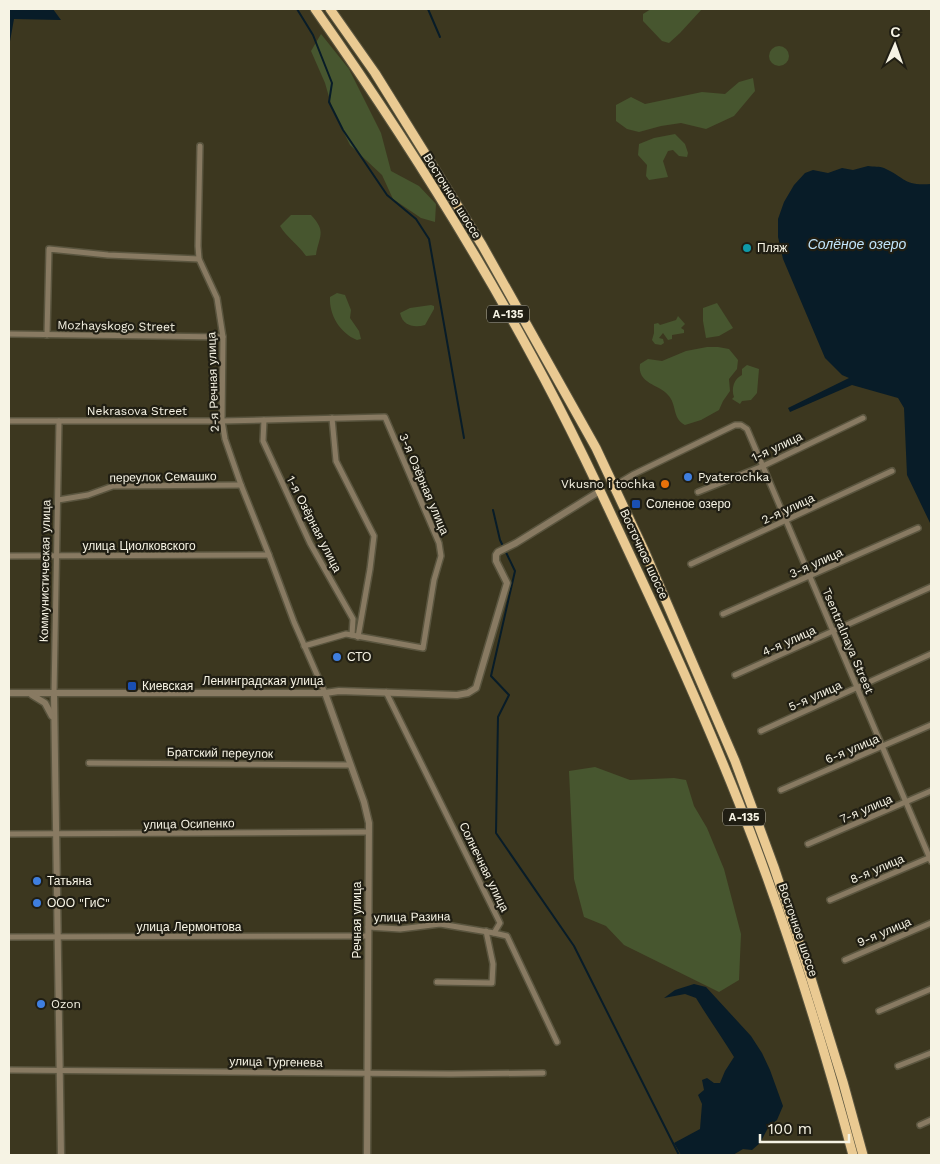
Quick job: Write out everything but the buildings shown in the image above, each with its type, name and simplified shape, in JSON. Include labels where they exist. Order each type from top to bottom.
[{"type":"highway","name":"Восточное шоссе","points":[[315,9],[370,87],[472,250],[537,365],[600,491],[672,646],[739,802],[774,896],[807,995],[853,1155]]},
{"type":"highway","name":"Восточное шоссе","points":[[330,9],[375,73],[482,245],[596,448],[644,550],[735,761],[774,866],[840,1072],[863,1155]]},
{"type":"highway","points":[[520,334],[522,327],[530,328]]},
{"type":"highway","points":[[672,646],[677,652],[694,687],[698,688],[699,682],[694,665]]},
{"type":"street","name":"2-я Речная улица","points":[[200,146],[199,259],[217,298],[222,337],[222,421],[225,439],[240,485],[304,646],[325,693]]},
{"type":"street","points":[[46,335],[48,249],[108,255],[199,259]]},
{"type":"street","name":"Mozhayskogo Street","points":[[9,334],[222,337]]},
{"type":"street","name":"Nekrasova Street","points":[[9,421],[222,421],[385,417]]},
{"type":"street","name":"3-я Озёрная улица","points":[[355,636],[423,648],[434,580],[441,556],[439,543],[385,417]]},
{"type":"street","points":[[304,646],[346,634],[355,636],[370,569],[374,536],[336,461],[332,418]]},
{"type":"street","name":"1-я улица","points":[[698,492],[763,466],[863,418]]},
{"type":"street","name":"1-я Озёрная улица","points":[[264,420],[263,441],[310,543],[353,619],[355,636]]},
{"type":"street","name":"Коммунистическая улица","points":[[60,421],[54,694],[61,1155]]},
{"type":"street","name":"Tsentralnaya Street","points":[[614,486],[634,474],[735,425],[747,429],[931,859]]},
{"type":"street","name":"2-я улица","points":[[691,564],[892,471]]},
{"type":"street","name":"переулок Семашко","points":[[58,500],[88,495],[114,486],[240,485]]},
{"type":"street","name":"Ленинградская улица","points":[[9,693],[325,693],[339,691],[457,695],[468,693],[476,688],[507,583],[496,561],[498,552],[600,491]]},
{"type":"street","name":"3-я улица","points":[[723,614],[918,528]]},
{"type":"street","name":"улица Циолковского","points":[[9,556],[269,555]]},
{"type":"street","name":"4-я улица","points":[[736,676],[931,587]]},
{"type":"street","name":"5-я улица","points":[[761,731],[931,654]]},
{"type":"street","name":"Солнечная улица","points":[[386,692],[500,923],[494,933]]},
{"type":"street","points":[[26,693],[39,698],[45,703],[50,709],[55,722]]},
{"type":"street","name":"Речная улица","points":[[325,693],[367,814],[369,832],[367,1155]]},
{"type":"street","name":"6-я улица","points":[[781,790],[931,725]]},
{"type":"street","name":"Братский переулок","points":[[89,762],[350,764]]},
{"type":"street","name":"7-я улица","points":[[808,844],[931,791]]},
{"type":"street","name":"улица Осипенко","points":[[9,834],[369,832]]},
{"type":"street","name":"8-я улица","points":[[830,900],[931,859]]},
{"type":"street","name":"9-я улица","points":[[845,960],[931,923]]},
{"type":"street","name":"улица Разина","points":[[368,927],[400,929],[440,924],[494,933]]},
{"type":"street","points":[[437,982],[492,983],[493,964],[486,931]]},
{"type":"street","points":[[494,933],[507,936],[557,1042]]},
{"type":"street","name":"улица Лермонтова","points":[[9,937],[368,936]]},
{"type":"street","points":[[879,1011],[931,989]]},
{"type":"street","points":[[898,1066],[931,1053]]},
{"type":"street","name":"улица Тургенева","points":[[9,1070],[451,1074],[543,1073]]},
{"type":"street","points":[[920,1125],[931,1120]]},
{"type":"green space","points":[[651,9],[702,9],[669,43],[662,41],[643,21],[643,14]]},
{"type":"green space","points":[[321,34],[349,69],[381,133],[391,171],[419,186],[436,204],[435,222],[421,218],[393,199],[382,175],[350,145],[333,111],[325,83],[311,51]]},
{"type":"green space","points":[[779,46],[786,49],[789,56],[786,63],[779,66],[772,63],[769,56],[772,49]]},
{"type":"green space","points":[[753,78],[755,91],[734,116],[706,129],[681,123],[639,132],[627,129],[616,121],[616,105],[631,97],[645,104],[702,92],[725,94],[739,82]]},
{"type":"green space","points":[[675,134],[685,144],[688,153],[687,157],[679,156],[673,150],[668,151],[663,161],[668,177],[649,180],[646,176],[647,165],[638,155],[639,144],[654,138]]},
{"type":"green space","points":[[291,215],[311,215],[316,221],[321,234],[316,255],[306,256],[280,226]]},
{"type":"green space","points":[[337,293],[345,295],[351,310],[350,318],[359,331],[361,339],[357,340],[345,333],[337,323],[331,310],[330,297]]},
{"type":"green space","points":[[717,303],[733,328],[719,336],[706,338],[703,308]]},
{"type":"green space","points":[[434,306],[434,309],[425,325],[409,325],[401,317],[400,313],[410,308]]},
{"type":"green space","points":[[678,316],[685,324],[681,328],[684,330],[684,333],[672,335],[672,339],[668,340],[663,333],[659,338],[663,339],[664,343],[661,345],[655,344],[652,340],[654,324],[658,323],[660,325],[676,320]]},
{"type":"green space","points":[[707,347],[729,349],[738,360],[737,369],[729,379],[730,391],[719,410],[701,420],[685,425],[678,419],[673,403],[668,395],[642,376],[640,364],[648,359],[662,361],[686,351]]},
{"type":"green space","points":[[747,365],[759,369],[757,393],[751,400],[742,401],[740,404],[732,399],[734,397],[733,387],[735,381],[742,375],[742,369]]},
{"type":"green space","points":[[595,767],[630,780],[674,778],[686,780],[694,806],[707,828],[724,869],[741,934],[739,980],[719,992],[624,945],[606,926],[584,917],[574,879],[569,771]]},
{"type":"water","points":[[9,9],[53,9],[61,20],[14,19],[9,47]]},
{"type":"water","name":"Солёное озеро","points":[[868,166],[884,168],[915,184],[931,184],[931,525],[907,475],[904,408],[898,398],[852,385],[790,412],[788,408],[849,378],[842,375],[825,358],[783,259],[778,237],[778,219],[784,202],[794,185],[805,173],[813,170],[828,173],[842,168],[853,170]]},
{"type":"water","points":[[694,984],[706,987],[751,1036],[770,1070],[783,1106],[777,1120],[769,1126],[760,1143],[752,1150],[743,1149],[733,1155],[681,1155],[674,1143],[700,1129],[702,1104],[698,1095],[704,1090],[702,1080],[707,1078],[714,1083],[720,1083],[734,1057],[696,998],[685,994],[664,998],[675,990]]},
{"type":"waterway","points":[[297,9],[313,35],[332,83],[329,102],[343,130],[387,195],[416,219],[429,239],[464,438]]},
{"type":"waterway","points":[[428,9],[440,37]]},
{"type":"waterway","points":[[493,510],[500,540],[515,571],[491,676],[509,695],[498,717],[496,833],[574,946],[679,1155]]},
{"type":"place","name":"Пляж","points":[[747,248]]},
{"type":"place","name":"Pyaterochka","points":[[688,477]]},
{"type":"place","name":"Vkusno i tochka","points":[[665,484]]},
{"type":"place","name":"Соленое озеро","points":[[636,504]]},
{"type":"place","name":"СТО","points":[[337,657]]},
{"type":"place","name":"Киевская","points":[[132,686]]},
{"type":"place","name":"Татьяна","points":[[37,881]]},
{"type":"place","name":"ООО \"ГиС\"","points":[[37,903]]},
{"type":"place","name":"Ozon","points":[[41,1004]]}]
